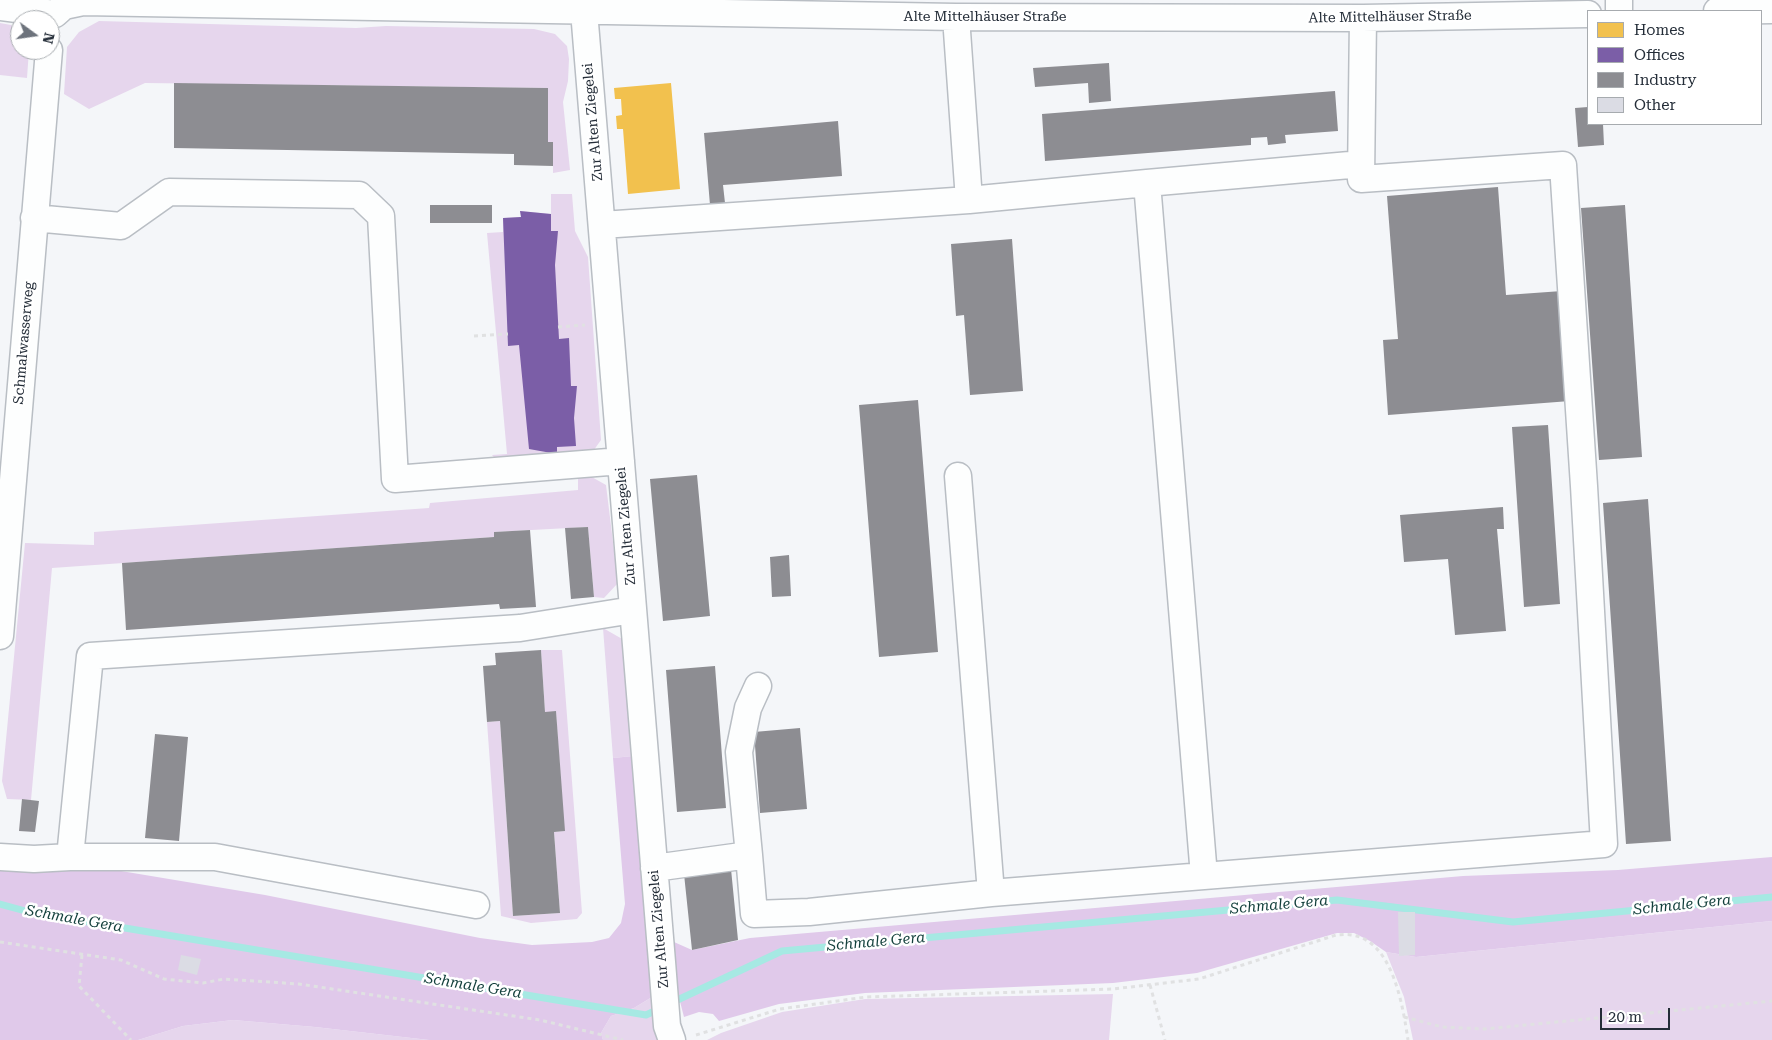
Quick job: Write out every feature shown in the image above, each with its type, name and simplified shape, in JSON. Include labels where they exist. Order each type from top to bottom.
[{"type":"street","name":"Alte Mittelhäuser Straße","points":[[60,10],[64,6],[83,2],[380,4],[584,11],[625,6],[956,17],[1229,9],[1363,18],[1587,14]]},
{"type":"street","points":[[0,7],[24,10]]},
{"type":"street","name":"Zur Alten Ziegelei","points":[[584,11],[662,962],[676,1034]]},
{"type":"street","points":[[956,17],[969,200]]},
{"type":"street","points":[[758,686],[748,708],[738,752],[754,914],[809,912],[990,893],[1604,844],[1585,496],[1563,165],[1361,179],[1363,18]]},
{"type":"street","name":"Schmalwasserweg","points":[[0,636],[34,218],[49,60]]},
{"type":"street","points":[[602,225],[969,200],[1362,164]]},
{"type":"street","points":[[1147,183],[1204,876]]},
{"type":"street","points":[[34,218],[121,226],[169,192],[358,195],[381,216],[395,479],[621,461]]},
{"type":"street","points":[[958,476],[990,893]]},
{"type":"street","points":[[70,857],[90,656],[520,628],[633,610]]},
{"type":"street","points":[[654,868],[749,855]]},
{"type":"street","points":[[0,857],[34,859],[70,857],[215,857],[476,905]]},
{"type":"path","points":[[558,327],[593,325]]},
{"type":"path","points":[[474,336],[508,334]]},
{"type":"path","points":[[676,1034],[780,1008],[866,996],[1113,989],[1199,979],[1336,935],[1353,935],[1370,943],[1384,956],[1394,977],[1408,1040]]},
{"type":"path","points":[[0,942],[121,960],[164,979],[203,983],[224,980],[299,984],[540,1020],[623,1040]]},
{"type":"path","points":[[82,954],[79,986],[131,1040]]},
{"type":"path","points":[[1150,984],[1165,1040]]},
{"type":"path","points":[[1404,1017],[1442,1027],[1485,1029],[1772,1001]]},
{"type":"shaded area","points":[[99,21],[356,28],[386,26],[534,29],[555,34],[567,46],[569,59],[568,81],[563,102],[570,170],[553,173],[553,142],[548,142],[548,88],[145,83],[89,109],[64,94],[67,47],[79,32]]},
{"type":"shaded area","points":[[0,23],[10,25],[10,60],[28,60],[27,78],[0,75]]},
{"type":"shaded area","points":[[551,194],[572,194],[575,231],[588,257],[601,440],[591,454],[498,462],[492,455],[507,454],[487,233],[503,232],[503,218],[521,217],[520,211],[551,214]]},
{"type":"shaded area","points":[[590,476],[606,485],[618,583],[604,598],[594,597],[588,527],[494,532],[494,537],[52,568],[31,800],[7,799],[2,781],[25,543],[94,545],[94,532],[429,508],[430,503],[578,490],[578,478]]},
{"type":"shaded area","points":[[603,628],[624,640],[633,756],[613,758]]},
{"type":"shaded area","points":[[541,650],[562,650],[582,913],[577,919],[531,923],[501,916],[487,722],[500,721],[513,916],[560,913],[554,832],[564,831],[556,712],[545,712]]},
{"type":"shaded area","points":[[633,756],[652,997],[634,1008],[611,1016],[601,1033],[603,1040],[429,1040],[233,1020],[183,1026],[138,1040],[0,1040],[0,868],[103,868],[265,895],[480,938],[532,945],[592,942],[609,938],[621,923],[625,904],[613,758]]},
{"type":"shaded area","points":[[1772,857],[1772,921],[1416,957],[1386,952],[1354,933],[1337,933],[1197,973],[1113,983],[865,993],[779,1004],[719,1021],[713,1014],[699,1012],[684,1017],[677,990],[674,942],[692,950],[750,938],[1463,876],[1618,870]]},
{"type":"shaded area","points":[[1772,921],[1772,1040],[1413,1040],[1404,997],[1386,952],[1416,957]]},
{"type":"shaded area","points":[[1113,994],[1109,1040],[707,1040],[721,1033],[782,1012],[865,999]]},
{"type":"shaded area","points":[[652,997],[660,1040],[603,1040],[601,1033],[611,1016],[634,1008]]},
{"type":"shaded area","points":[[233,1020],[429,1040],[138,1040],[183,1026]]},
{"type":"building: Homes","points":[[671,83],[680,189],[628,194],[623,129],[617,129],[616,116],[622,115],[621,99],[615,99],[614,88]]},
{"type":"building: Offices","points":[[520,211],[551,214],[551,231],[558,231],[555,265],[559,339],[569,338],[571,386],[577,386],[574,418],[576,446],[557,447],[557,454],[529,449],[519,345],[508,346],[503,218],[521,217]]},
{"type":"building: Industry","points":[[1109,63],[1111,101],[1089,103],[1088,83],[1035,87],[1033,68]]},
{"type":"building: Industry","points":[[174,83],[548,88],[548,142],[553,142],[553,166],[514,165],[514,154],[174,148]]},
{"type":"building: Industry","points":[[1335,91],[1338,131],[1285,135],[1286,143],[1268,145],[1267,137],[1251,138],[1251,145],[1045,161],[1042,114]]},
{"type":"building: Industry","points":[[1587,107],[1587,125],[1603,125],[1604,145],[1578,147],[1575,108]]},
{"type":"building: Industry","points":[[838,121],[842,176],[723,185],[725,203],[710,205],[704,133]]},
{"type":"building: Industry","points":[[1498,187],[1506,295],[1562,291],[1570,401],[1388,415],[1383,340],[1398,339],[1387,196]]},
{"type":"building: Industry","points":[[430,205],[492,205],[492,223],[430,223]]},
{"type":"building: Industry","points":[[1625,205],[1642,457],[1599,460],[1581,208]]},
{"type":"building: Industry","points":[[1012,239],[1023,391],[970,395],[964,315],[956,316],[951,244]]},
{"type":"building: Industry","points":[[918,400],[938,652],[879,657],[859,405]]},
{"type":"building: Industry","points":[[1548,425],[1560,604],[1524,607],[1512,427]]},
{"type":"building: Industry","points":[[697,475],[710,616],[663,621],[650,479]]},
{"type":"building: Industry","points":[[1648,499],[1671,841],[1626,844],[1603,503]]},
{"type":"building: Industry","points":[[1503,507],[1504,529],[1497,529],[1506,631],[1455,635],[1448,559],[1404,562],[1400,515]]},
{"type":"building: Industry","points":[[588,527],[594,597],[571,599],[565,528]]},
{"type":"building: Industry","points":[[530,530],[536,607],[500,609],[499,604],[126,630],[122,563],[494,537],[494,532]]},
{"type":"building: Industry","points":[[789,555],[791,596],[772,597],[770,557]]},
{"type":"building: Industry","points":[[541,650],[545,712],[556,711],[565,831],[554,832],[560,913],[513,916],[500,721],[487,722],[483,666],[496,665],[495,653]]},
{"type":"building: Industry","points":[[715,666],[726,808],[677,812],[666,670]]},
{"type":"building: Industry","points":[[800,728],[807,809],[760,813],[754,732]]},
{"type":"building: Industry","points":[[155,734],[188,737],[179,841],[145,838]]},
{"type":"building: Industry","points":[[22,799],[39,801],[35,832],[19,831]]},
{"type":"building: Industry","points":[[731,869],[738,940],[692,950],[684,874]]},
{"type":"building: Other","points":[[1398,912],[1415,912],[1415,955],[1399,956]]},
{"type":"building: Other","points":[[181,955],[201,959],[197,975],[178,970]]},
{"type":"waterway","name":"Schmale Gera","points":[[671,1003],[782,951],[1337,900],[1513,922],[1772,897]]},
{"type":"waterway","name":"Schmale Gera","points":[[0,904],[29,912],[646,1015],[661,1008]]}]
